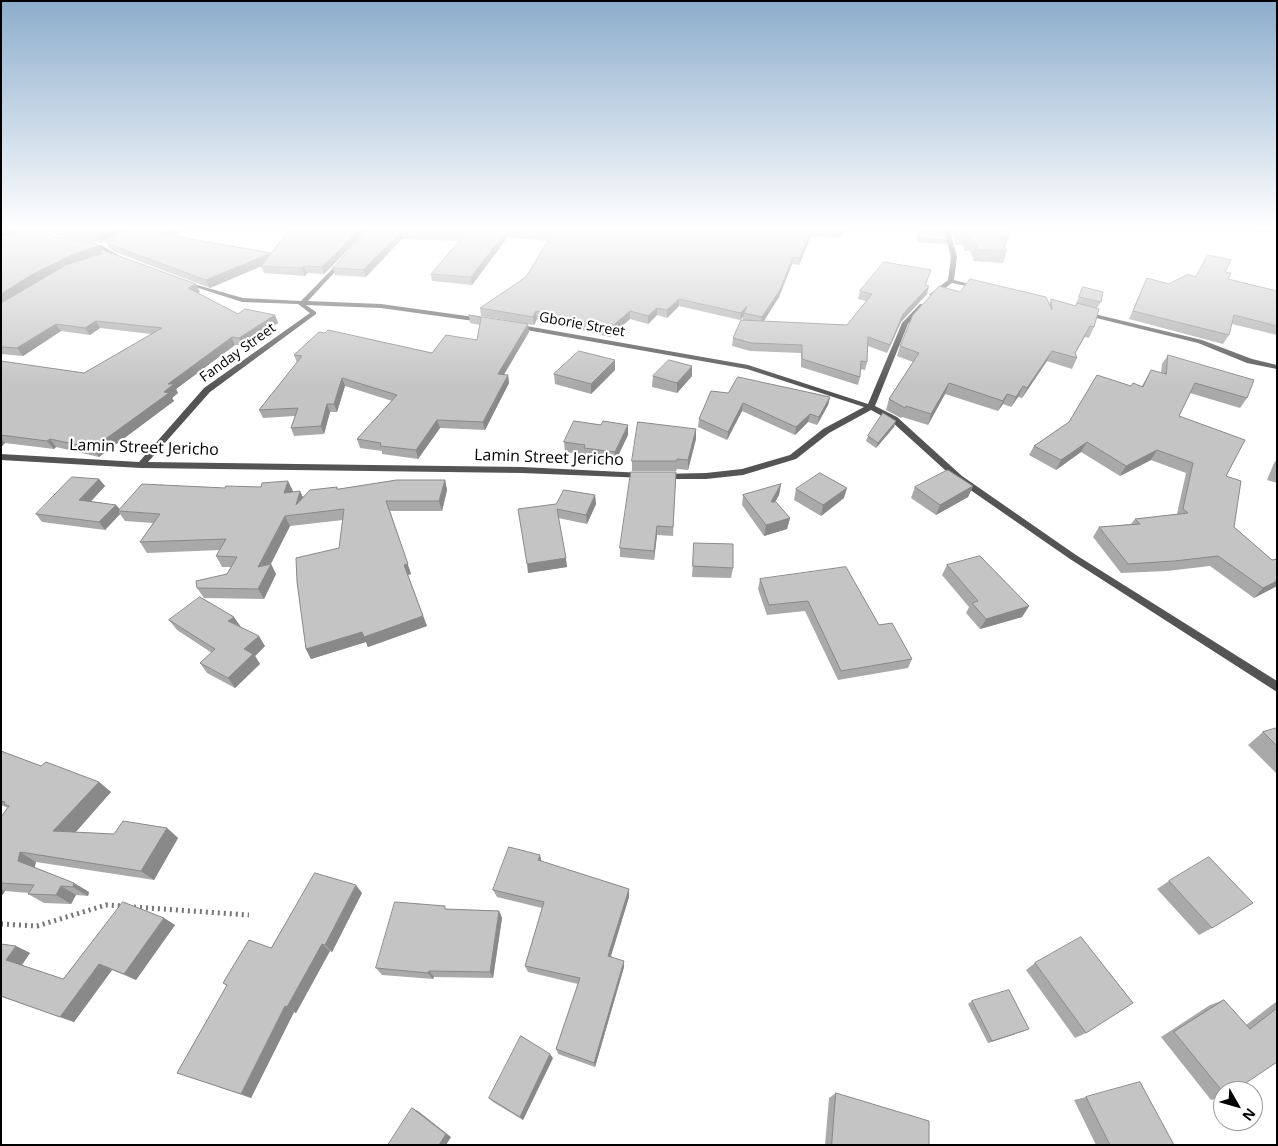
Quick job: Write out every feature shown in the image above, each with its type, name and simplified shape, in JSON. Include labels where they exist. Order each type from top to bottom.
[{"type":"street","points":[[181,280],[242,300],[381,306],[486,320]]},
{"type":"street","points":[[301,304],[324,280]]},
{"type":"street","points":[[871,407],[905,323],[930,296],[951,281],[988,290]]},
{"type":"street","name":"Fanday Street","points":[[141,465],[207,390],[314,313],[301,304]]},
{"type":"street","points":[[1078,312],[1200,341],[1250,361],[1277,367]]},
{"type":"street","name":"Gborie Street","points":[[504,324],[748,368],[871,407],[894,419],[960,478],[1073,556],[1277,688]]},
{"type":"street","name":"Lamin Street Jericho","points":[[1,457],[141,465],[522,470],[624,476],[706,476],[743,472],[792,457],[826,431],[871,407]]},
{"type":"path","points":[[1,924],[37,926],[106,905],[249,915]]},
{"type":"building","points":[[1,280],[23,280],[1,294]]},
{"type":"building","points":[[40,280],[186,280],[196,284],[188,288],[238,314],[245,309],[275,315],[239,338],[232,337],[168,384],[174,384],[164,392],[169,393],[93,448],[50,439],[47,441],[1,435],[1,361],[84,373],[162,328],[96,321],[85,328],[56,324],[17,348],[1,347],[1,303]]},
{"type":"building","points":[[521,280],[784,280],[780,290],[762,317],[744,313],[747,306],[741,313],[679,299],[667,310],[657,308],[648,316],[630,311],[609,329],[536,311],[533,317],[480,308]]},
{"type":"building","points":[[869,280],[927,280],[925,285],[929,286],[903,314],[890,345],[868,337],[867,362],[861,361],[860,377],[802,359],[802,345],[751,343],[733,338],[741,320],[847,325],[872,294],[860,291]]},
{"type":"building","points":[[969,280],[976,280],[1046,297],[1052,310],[1051,299],[1076,306],[1077,303],[1099,309],[1094,327],[1090,326],[1075,353],[1077,358],[1052,351],[1027,388],[1023,386],[1016,397],[1007,394],[1003,401],[949,383],[931,414],[906,406],[905,408],[889,399],[919,353],[900,346],[913,315],[939,286],[960,292]]},
{"type":"building","points":[[1146,280],[1156,280],[1169,284],[1176,280],[1234,280],[1277,291],[1277,326],[1234,315],[1229,335],[1133,311]]},
{"type":"building","points":[[1083,287],[1103,292],[1101,302],[1079,297]]},
{"type":"building","points":[[469,315],[528,324],[498,374],[508,375],[483,422],[437,420],[416,450],[380,446],[381,443],[357,439],[397,395],[342,378],[334,404],[327,404],[321,426],[291,428],[298,408],[259,410],[302,356],[294,355],[319,332],[325,333],[328,330],[432,353],[446,335],[477,340],[481,318]]},
{"type":"building","points":[[579,351],[615,360],[591,384],[554,374]]},
{"type":"building","points":[[1168,355],[1254,380],[1247,398],[1195,383],[1179,416],[1245,440],[1226,476],[1241,481],[1234,527],[1272,560],[1277,559],[1277,581],[1263,588],[1218,556],[1128,564],[1099,527],[1140,524],[1135,519],[1188,513],[1183,509],[1193,463],[1157,450],[1126,466],[1087,442],[1061,460],[1034,446],[1069,422],[1097,375],[1131,386],[1133,383],[1143,387],[1151,370],[1166,374]]},
{"type":"building","points":[[669,360],[692,366],[677,383],[653,376]]},
{"type":"building","points":[[738,377],[830,397],[819,417],[810,414],[796,427],[743,403],[728,432],[699,419],[711,391],[728,393]]},
{"type":"building","points":[[883,413],[896,421],[878,443],[868,436]]},
{"type":"building","points":[[574,421],[601,425],[603,421],[628,425],[615,452],[584,448],[585,445],[564,442]]},
{"type":"building","points":[[638,422],[696,429],[688,460],[632,461]]},
{"type":"building","points":[[948,470],[973,486],[940,505],[915,487]]},
{"type":"building","points":[[631,472],[676,472],[673,527],[657,526],[654,551],[620,548]]},
{"type":"building","points":[[820,473],[847,488],[823,505],[796,489]]},
{"type":"building","points":[[72,477],[99,479],[79,500],[116,505],[99,522],[36,514]]},
{"type":"building","points":[[397,480],[445,480],[439,501],[386,501],[408,564],[404,565],[423,616],[364,637],[362,632],[306,649],[297,582],[296,558],[339,548],[344,509],[285,516],[258,567],[271,564],[258,589],[197,588],[196,581],[227,574],[237,557],[216,556],[226,539],[140,542],[160,514],[118,511],[142,484],[225,488],[226,486],[261,487],[262,483],[288,481],[284,493],[300,491],[296,505],[310,490],[337,487],[337,489]]},
{"type":"building","points":[[781,484],[771,502],[776,502],[790,518],[766,525],[743,495]]},
{"type":"building","points":[[564,490],[595,495],[586,515],[557,509],[566,558],[527,564],[518,509],[556,504]]},
{"type":"building","points":[[694,543],[733,544],[733,568],[693,566]]},
{"type":"building","points":[[980,556],[1029,606],[986,619],[972,603],[978,601],[947,565]]},
{"type":"building","points":[[846,567],[879,625],[892,623],[912,659],[841,671],[808,601],[769,605],[760,579]]},
{"type":"building","points":[[200,597],[234,617],[228,621],[259,636],[244,649],[253,654],[228,678],[200,663],[215,649],[169,620]]},
{"type":"building","points":[[1277,728],[1277,746],[1263,732]]},
{"type":"building","points":[[1,751],[41,766],[46,762],[99,782],[53,831],[114,834],[123,821],[167,828],[141,871],[20,852],[18,861],[74,883],[73,887],[61,886],[56,895],[28,894],[34,885],[1,883],[1,817],[9,806],[1,801]]},
{"type":"building","points":[[509,847],[540,855],[538,860],[629,889],[608,956],[624,961],[594,1063],[556,1049],[580,978],[525,966],[544,902],[493,890]]},
{"type":"building","points":[[1209,857],[1253,903],[1212,928],[1169,881]]},
{"type":"building","points":[[315,873],[356,885],[325,945],[322,944],[287,1007],[285,1006],[241,1094],[177,1073],[227,985],[223,983],[249,940],[271,948]]},
{"type":"building","points":[[123,902],[164,918],[124,974],[99,964],[60,1017],[1,996],[1,944],[16,946],[6,960],[63,979]]},
{"type":"building","points":[[395,902],[445,906],[445,909],[499,911],[490,972],[429,971],[428,973],[376,968]]},
{"type":"building","points":[[1081,937],[1133,1003],[1086,1033],[1035,963]]},
{"type":"building","points":[[1009,990],[1029,1029],[992,1041],[972,1001]]},
{"type":"building","points":[[1224,1000],[1250,1029],[1277,1008],[1277,1062],[1249,1081],[1214,1081],[1174,1032]]},
{"type":"building","points":[[521,1036],[550,1054],[520,1117],[489,1098]]},
{"type":"building","points":[[1140,1082],[1174,1145],[1110,1145],[1086,1097]]},
{"type":"building","points":[[836,1093],[929,1121],[929,1145],[832,1145]]},
{"type":"building","points":[[412,1108],[446,1134],[439,1145],[388,1145]]}]
